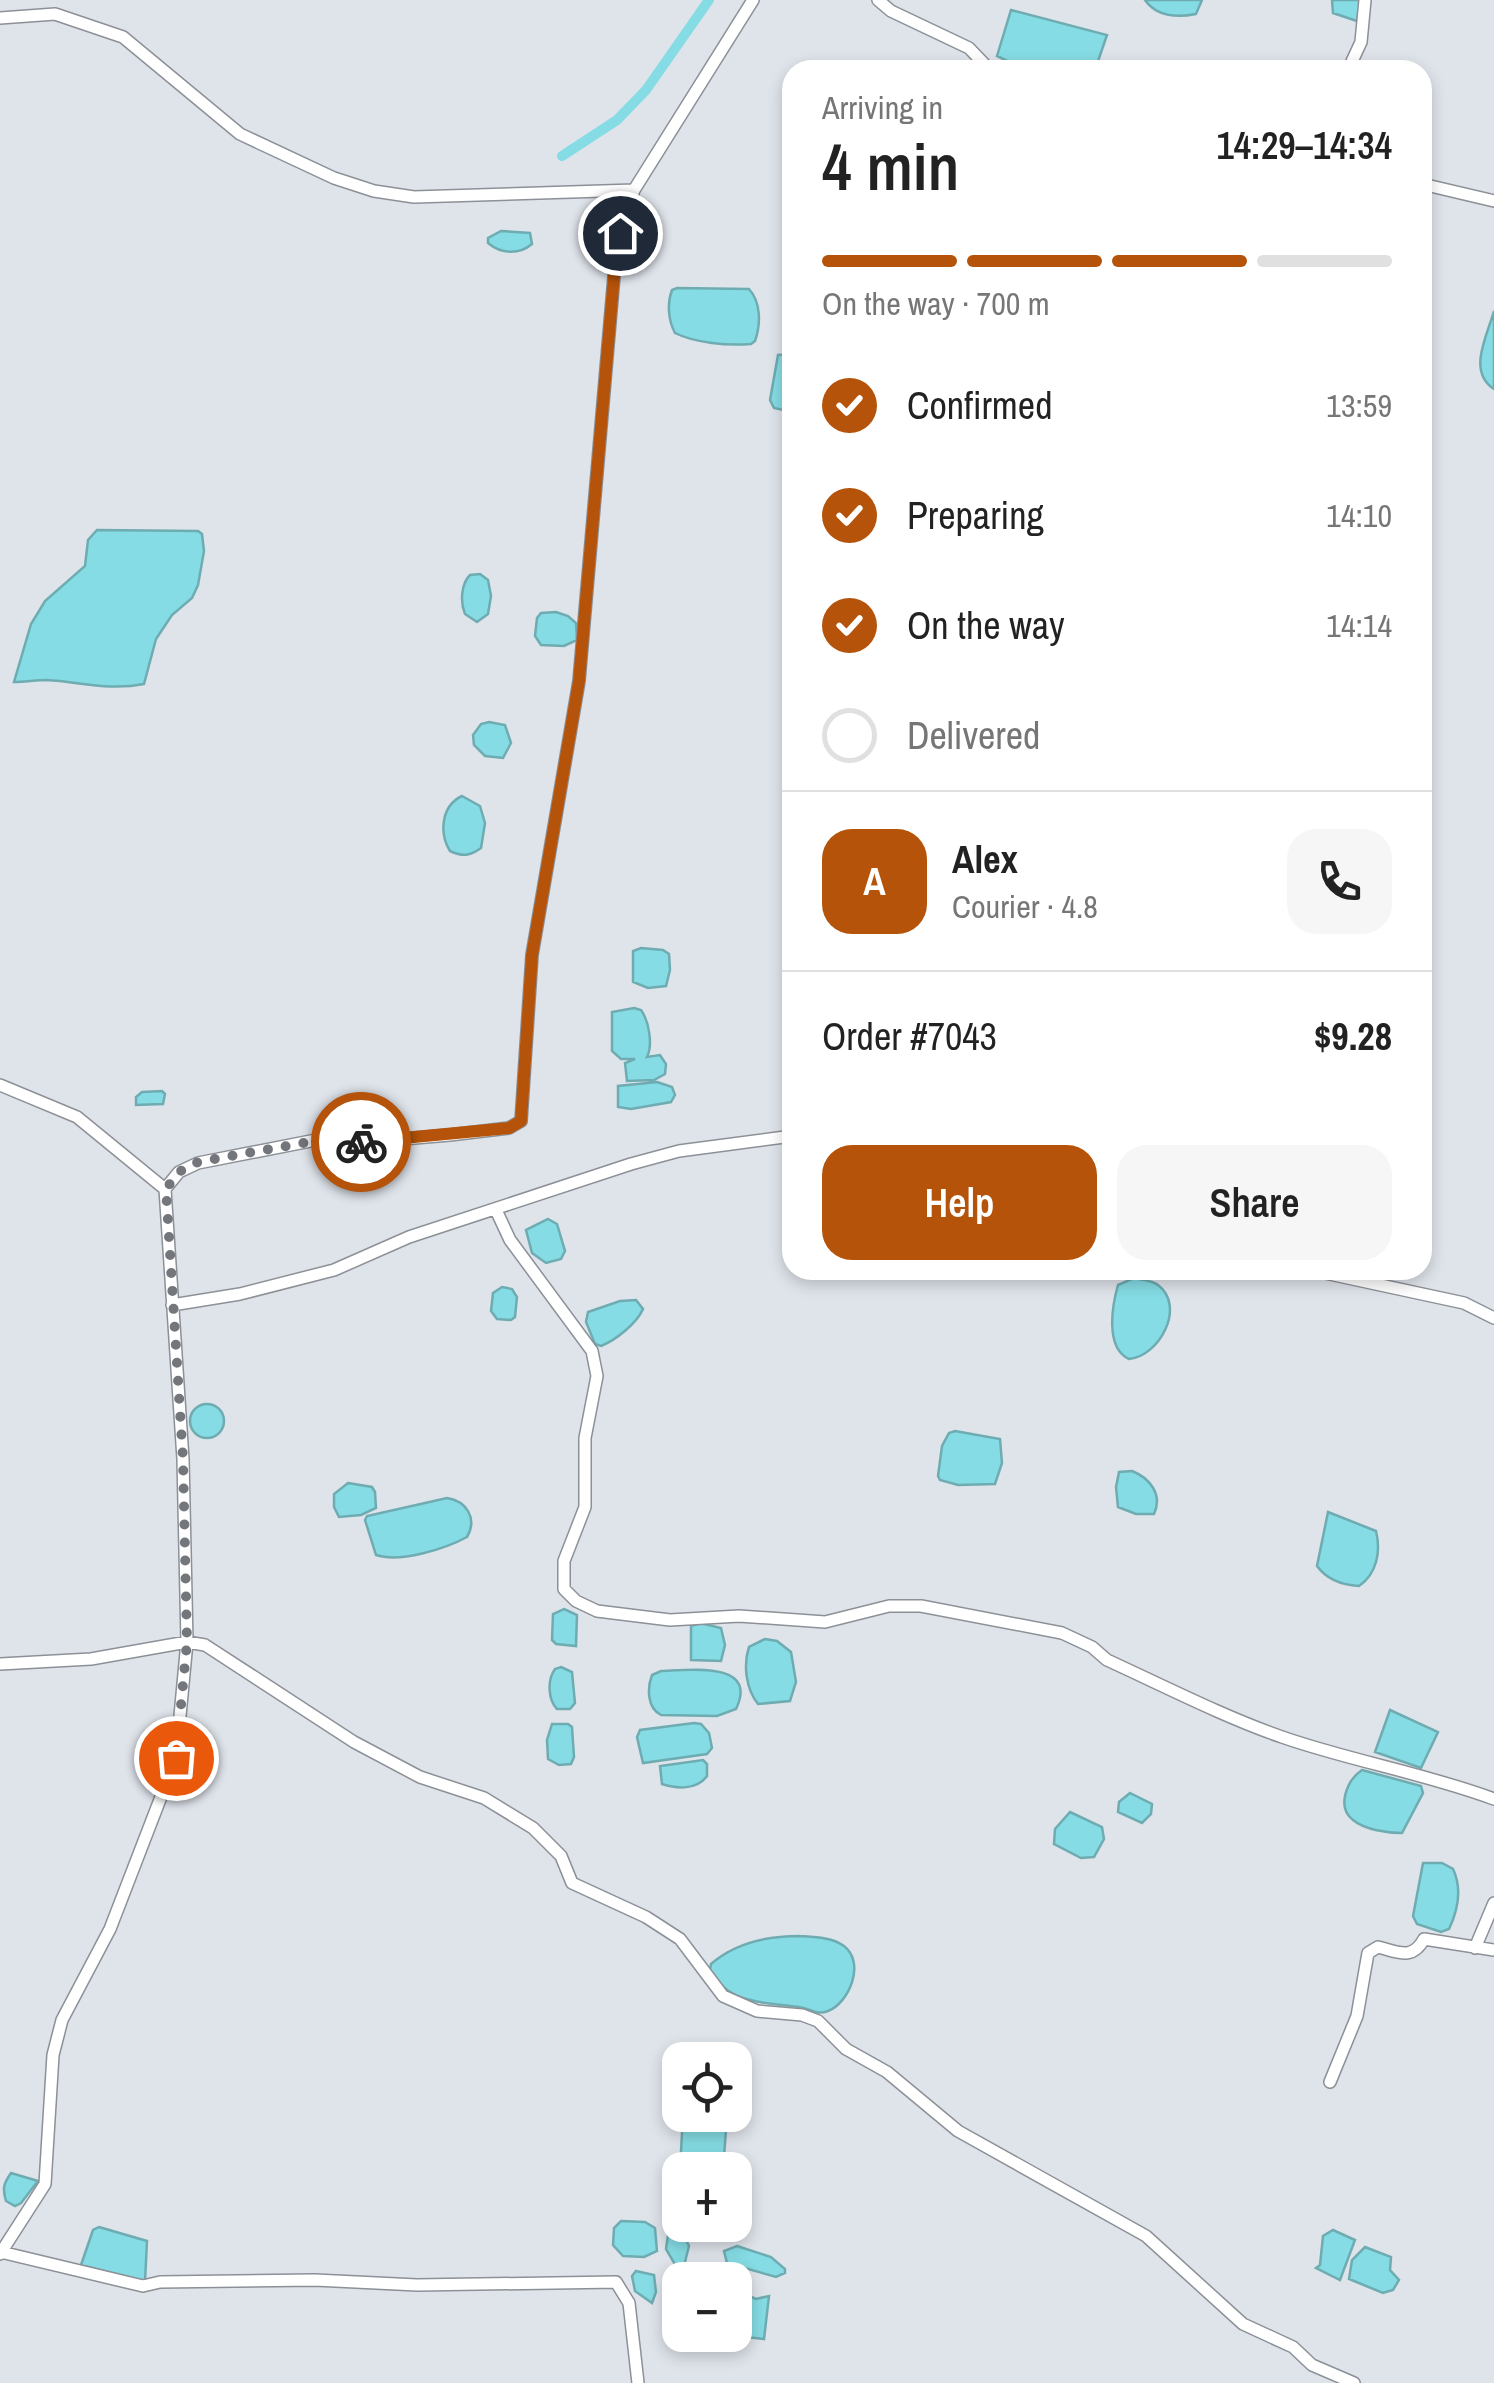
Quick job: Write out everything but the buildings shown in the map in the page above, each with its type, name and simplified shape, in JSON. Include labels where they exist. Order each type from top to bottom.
[{"type":"street","points":[[638,2383],[629,2303],[616,2282],[417,2285],[315,2280],[160,2282],[143,2286],[0,2253],[45,2184],[53,2055],[62,2020],[110,1929],[176,1758],[187,1642],[183,1459],[166,1189],[179,1172],[198,1162],[320,1140],[368,1142],[450,1135],[509,1128],[521,1121],[532,955],[579,681],[620,233],[634,190],[753,0]]},
{"type":"street","points":[[878,0],[970,48],[981,60]]},
{"type":"street","points":[[1353,60],[1362,42],[1366,0]]},
{"type":"street","points":[[0,18],[55,14],[123,36],[240,134],[334,178],[374,191],[414,197],[634,190]]},
{"type":"street","points":[[1432,186],[1494,202]]},
{"type":"street","points":[[0,1085],[77,1117],[166,1189]]},
{"type":"street","points":[[172,1305],[240,1294],[334,1270],[409,1237],[663,1155],[782,1137]]},
{"type":"street","points":[[496,1210],[510,1240],[592,1351],[597,1376],[585,1438],[585,1507],[564,1561],[564,1589],[576,1601],[596,1611],[670,1620],[739,1616],[825,1622],[889,1606],[921,1606],[1062,1633],[1092,1647],[1107,1660],[1279,1736],[1494,1799]]},
{"type":"street","points":[[1352,1280],[1464,1303],[1494,1318]]},
{"type":"street","points":[[0,1664],[91,1658],[187,1642],[205,1645],[384,1758],[437,1785],[484,1798],[524,1822],[561,1856],[572,1883],[646,1917],[680,1938],[723,1996],[757,2010],[818,2021],[846,2049],[887,2072],[958,2131],[1146,2236],[1243,2324],[1293,2347],[1312,2364],[1354,2383]]},
{"type":"street","points":[[1475,1948],[1494,1903]]},
{"type":"street","points":[[1330,2082],[1357,2016],[1368,1954],[1378,1947],[1409,1955],[1424,1940],[1494,1950]]},
{"type":"water","points":[[1145,0],[1202,0],[1196,14],[1181,16],[1161,13]]},
{"type":"water","points":[[1332,0],[1361,0],[1357,21],[1333,13]]},
{"type":"water","points":[[1011,10],[1107,35],[1098,60],[1005,60],[997,56]]},
{"type":"water","points":[[501,231],[530,233],[532,244],[510,252],[488,243],[488,238]]},
{"type":"water","points":[[749,289],[759,314],[755,341],[722,344],[675,333],[669,306],[672,290]]},
{"type":"water","points":[[1494,311],[1494,389],[1486,382],[1480,363]]},
{"type":"water","points":[[778,355],[782,355],[782,410],[774,408],[770,400]]},
{"type":"water","points":[[97,530],[198,531],[204,551],[192,598],[172,615],[156,639],[144,684],[119,687],[47,680],[14,682],[31,624],[45,601],[85,566],[88,540]]},
{"type":"water","points":[[480,574],[488,580],[491,596],[488,614],[477,622],[465,614],[462,593],[470,575]]},
{"type":"water","points":[[556,612],[576,623],[577,640],[564,646],[541,645],[535,636],[537,618],[541,613]]},
{"type":"water","points":[[481,724],[505,725],[511,743],[503,758],[485,756],[474,745],[473,735]]},
{"type":"water","points":[[462,796],[480,806],[485,823],[481,848],[466,855],[450,851],[443,828],[450,806]]},
{"type":"water","points":[[641,948],[669,954],[666,986],[648,988],[633,982],[633,951]]},
{"type":"water","points":[[641,1010],[648,1027],[647,1057],[660,1055],[666,1064],[665,1074],[654,1080],[627,1081],[625,1063],[635,1059],[621,1059],[612,1051],[612,1012]]},
{"type":"water","points":[[657,1082],[672,1087],[675,1095],[671,1102],[631,1109],[618,1107],[618,1086]]},
{"type":"water","points":[[162,1091],[163,1104],[136,1105],[136,1097],[142,1092]]},
{"type":"water","points":[[345,1146],[368,1156],[370,1167],[365,1180],[334,1171],[335,1158]]},
{"type":"water","points":[[548,1219],[557,1224],[565,1251],[561,1259],[546,1263],[532,1253],[526,1230]]},
{"type":"water","points":[[1129,1280],[1150,1281],[1166,1294],[1170,1305],[1166,1329],[1159,1340],[1140,1356],[1129,1359],[1121,1354],[1113,1336],[1118,1285]]},
{"type":"water","points":[[502,1287],[512,1289],[517,1297],[515,1317],[511,1320],[497,1319],[491,1311],[493,1293]]},
{"type":"water","points":[[636,1300],[643,1309],[631,1325],[607,1343],[595,1344],[586,1322],[588,1312]]},
{"type":"water","points":[[207,1404],[219,1409],[224,1421],[219,1433],[207,1438],[195,1433],[190,1421],[195,1409]]},
{"type":"water","points":[[949,1433],[1000,1439],[1002,1463],[995,1484],[958,1485],[940,1480],[942,1446]]},
{"type":"water","points":[[1132,1471],[1153,1488],[1157,1500],[1154,1514],[1136,1514],[1118,1507],[1119,1472]]},
{"type":"water","points":[[348,1483],[372,1487],[376,1508],[361,1515],[339,1517],[334,1494]]},
{"type":"water","points":[[447,1498],[460,1503],[471,1517],[467,1537],[422,1554],[376,1555],[367,1516]]},
{"type":"water","points":[[1328,1512],[1376,1531],[1376,1561],[1359,1586],[1335,1581],[1317,1566]]},
{"type":"water","points":[[564,1609],[577,1615],[576,1646],[552,1640],[553,1614]]},
{"type":"water","points":[[700,1623],[721,1628],[725,1645],[721,1661],[691,1660],[691,1626]]},
{"type":"water","points":[[765,1639],[777,1641],[791,1652],[796,1682],[790,1701],[758,1704],[748,1684],[749,1647]]},
{"type":"water","points":[[561,1667],[572,1672],[575,1703],[570,1709],[557,1709],[550,1695],[552,1674]]},
{"type":"water","points":[[704,1670],[730,1676],[738,1683],[741,1694],[736,1709],[717,1716],[661,1715],[653,1708],[649,1692],[652,1675],[661,1671]]},
{"type":"water","points":[[1390,1710],[1438,1732],[1421,1768],[1375,1752]]},
{"type":"water","points":[[552,1724],[572,1727],[571,1764],[559,1765],[548,1759],[547,1740]]},
{"type":"water","points":[[701,1724],[709,1733],[712,1748],[707,1754],[643,1763],[637,1737],[640,1730]]},
{"type":"water","points":[[703,1760],[707,1776],[698,1784],[662,1784],[660,1766]]},
{"type":"water","points":[[1362,1770],[1421,1786],[1423,1793],[1402,1833],[1370,1829],[1348,1815],[1345,1794]]},
{"type":"water","points":[[1130,1793],[1152,1804],[1151,1814],[1142,1823],[1118,1812],[1119,1802]]},
{"type":"water","points":[[1070,1812],[1102,1827],[1104,1839],[1094,1857],[1081,1858],[1054,1844],[1055,1829]]},
{"type":"water","points":[[1423,1863],[1442,1863],[1453,1869],[1456,1876],[1455,1914],[1449,1929],[1441,1932],[1417,1924],[1413,1916]]},
{"type":"water","points":[[799,1936],[834,1941],[844,1946],[854,1962],[848,1991],[828,2011],[737,1996],[710,1970],[720,1957],[741,1946]]},
{"type":"water","points":[[682,2132],[726,2132],[724,2152],[681,2152]]},
{"type":"water","points":[[11,2173],[38,2181],[15,2206],[6,2201],[4,2193]]},
{"type":"water","points":[[621,2221],[645,2222],[655,2228],[657,2251],[644,2257],[623,2256],[613,2245],[614,2228]]},
{"type":"water","points":[[99,2227],[147,2241],[145,2282],[81,2265],[93,2230]]},
{"type":"water","points":[[1333,2230],[1355,2240],[1340,2280],[1316,2268],[1320,2265],[1323,2236]]},
{"type":"water","points":[[667,2242],[687,2242],[689,2246],[685,2262],[674,2262],[666,2249]]},
{"type":"water","points":[[737,2246],[771,2257],[785,2273],[776,2277],[752,2270],[752,2262],[727,2262],[724,2251]]},
{"type":"water","points":[[1365,2247],[1391,2257],[1390,2270],[1399,2280],[1393,2290],[1383,2293],[1349,2279],[1352,2260]]},
{"type":"water","points":[[636,2271],[654,2275],[656,2292],[652,2303],[635,2291],[632,2276]]},
{"type":"water","points":[[769,2296],[764,2339],[752,2338],[752,2297]]},
{"type":"waterway","points":[[562,156],[617,120],[646,90],[709,0]]},
{"type":"way so far","points":[[176,1758],[187,1642],[183,1459],[166,1189],[179,1172],[198,1162],[320,1140],[361,1142]]},
{"type":"route","points":[[361,1142],[509,1128],[521,1121],[532,955],[579,681],[620,233]]}]
